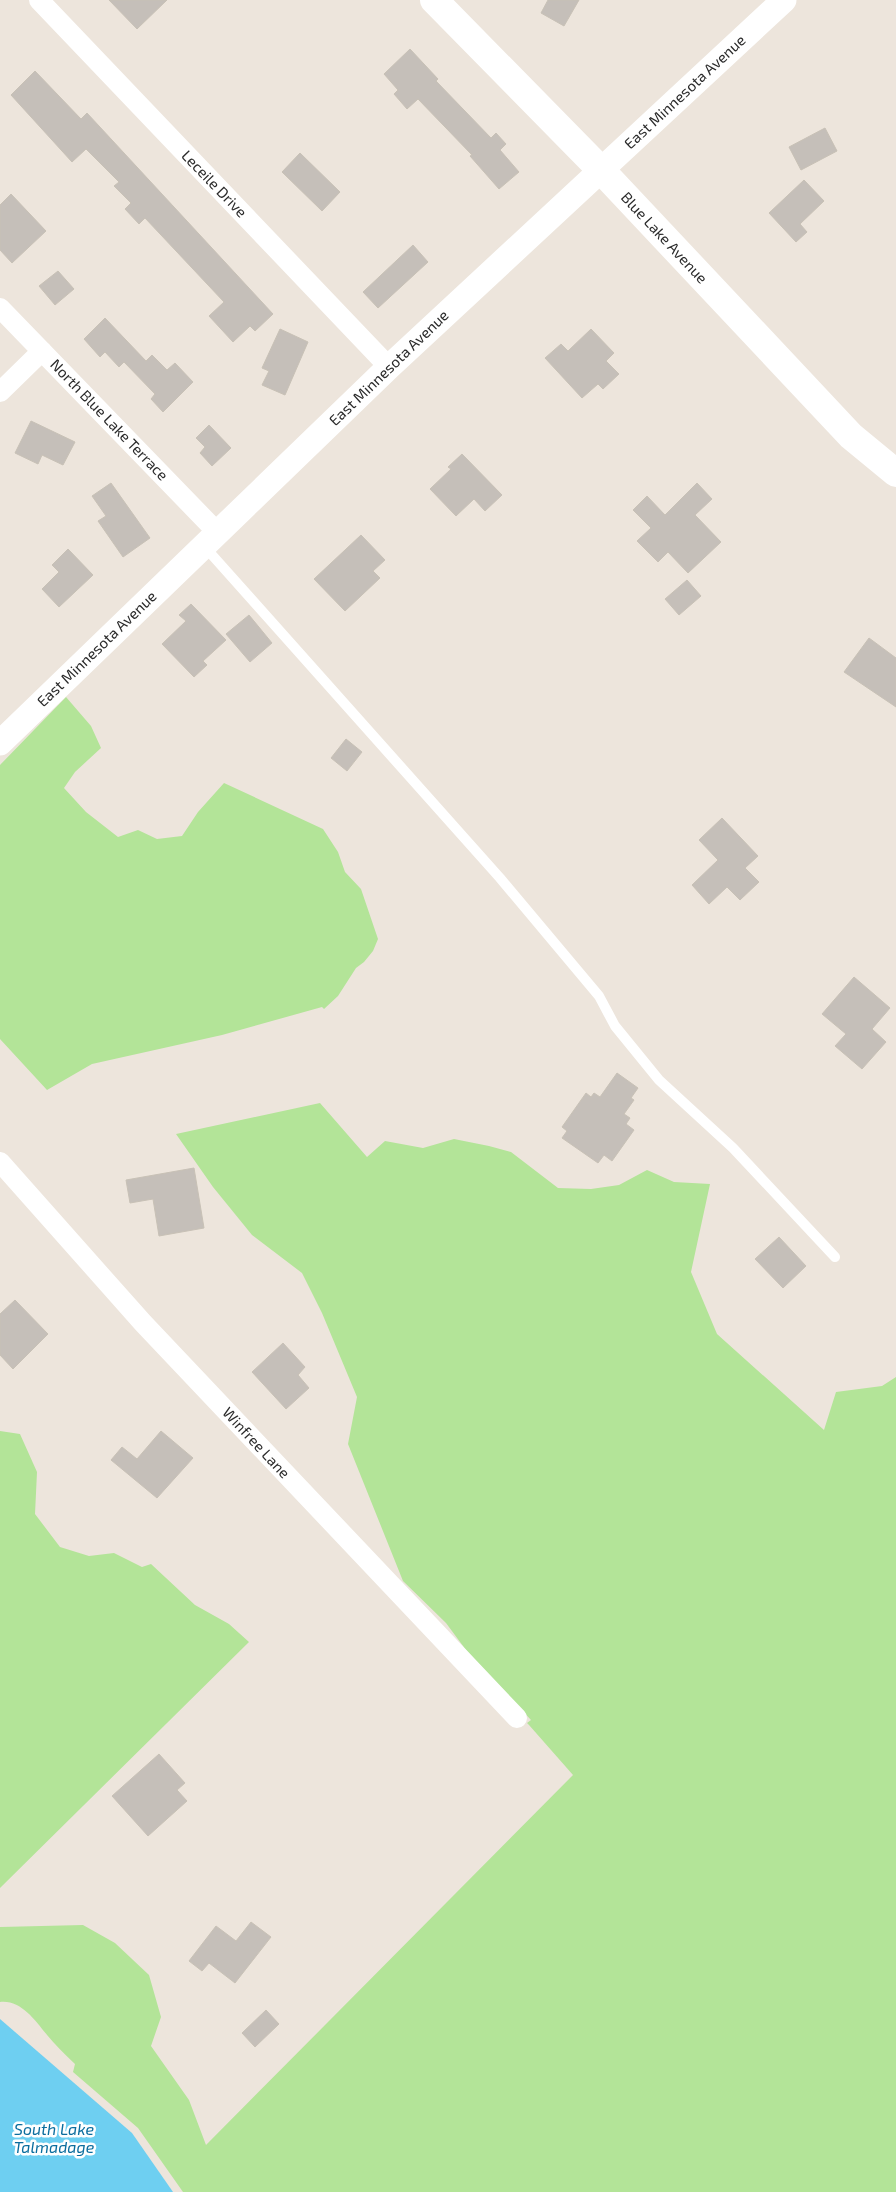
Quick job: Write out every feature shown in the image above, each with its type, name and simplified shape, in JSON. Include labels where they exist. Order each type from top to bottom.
[{"type":"main road","name":"Blue Lake Avenue","points":[[434,0],[601,170],[851,436],[896,474]]},
{"type":"street","name":"Leceile Drive","points":[[38,0],[389,367]]},
{"type":"street","name":"East Minnesota Avenue","points":[[0,743],[389,367],[784,0]]},
{"type":"street","name":"North Blue Lake Terrace","points":[[0,308],[42,351],[211,540]]},
{"type":"street","points":[[0,392],[42,351]]},
{"type":"street","name":"Winfree Lane","points":[[0,1162],[143,1323],[517,1718]]},
{"type":"lane","points":[[211,540],[599,996],[615,1026],[659,1080],[732,1148],[835,1257]]},
{"type":"green space","points":[[66,697],[91,726],[101,748],[75,772],[64,788],[86,812],[118,837],[138,830],[157,839],[182,836],[198,812],[224,783],[323,829],[338,852],[345,872],[361,889],[378,939],[373,951],[356,968],[338,996],[324,1009],[322,1007],[222,1035],[92,1064],[47,1090],[0,1039],[0,765]]},
{"type":"green space","points":[[320,1103],[367,1157],[385,1141],[423,1148],[454,1139],[511,1152],[558,1188],[591,1189],[619,1185],[647,1170],[674,1182],[710,1184],[691,1272],[717,1334],[824,1430],[836,1392],[882,1386],[896,1377],[896,2192],[183,2192],[138,2128],[73,2072],[75,2064],[57,2047],[31,2016],[17,2005],[9,2002],[0,2002],[0,1927],[83,1925],[115,1943],[149,1975],[161,2017],[151,2046],[189,2100],[206,2145],[573,1775],[527,1723],[531,1720],[466,1650],[446,1623],[403,1581],[348,1444],[357,1397],[322,1313],[302,1273],[252,1235],[213,1187],[176,1134]]},
{"type":"green space","points":[[0,1431],[20,1434],[37,1472],[35,1514],[60,1547],[89,1556],[114,1553],[142,1567],[151,1564],[195,1605],[229,1624],[249,1642],[0,1888]]},
{"type":"water","name":"South Lake Talmadage","points":[[0,2019],[132,2133],[173,2192],[0,2192]]},
{"type":"building","points":[[109,0],[167,0],[137,29]]},
{"type":"building","points":[[548,0],[579,0],[564,26],[541,13]]},
{"type":"building","points":[[410,49],[438,79],[436,81],[491,138],[496,133],[506,144],[500,150],[519,172],[499,189],[470,156],[472,155],[418,99],[407,109],[394,94],[398,90],[384,74]]},
{"type":"building","points":[[35,71],[81,119],[87,113],[273,314],[255,331],[250,326],[233,342],[209,316],[224,302],[145,218],[139,224],[125,209],[131,203],[114,186],[119,182],[86,149],[72,162],[11,95]]},
{"type":"building","points":[[825,128],[837,151],[801,170],[789,147]]},
{"type":"building","points":[[300,153],[340,192],[322,211],[282,172]]},
{"type":"building","points":[[804,180],[824,201],[800,224],[807,232],[796,242],[769,213]]},
{"type":"building","points":[[11,194],[46,231],[12,263],[0,250],[0,205]]},
{"type":"building","points":[[413,245],[428,262],[378,308],[363,292]]},
{"type":"building","points":[[58,271],[74,289],[55,305],[39,286]]},
{"type":"building","points":[[105,318],[146,361],[152,355],[167,370],[175,363],[193,382],[163,412],[151,399],[155,394],[124,362],[119,367],[105,352],[100,357],[84,339]]},
{"type":"building","points":[[280,329],[308,342],[285,395],[262,385],[269,371],[262,368]]},
{"type":"building","points":[[591,329],[614,353],[606,361],[619,374],[603,389],[598,384],[582,398],[545,358],[561,344],[568,351]]},
{"type":"building","points":[[31,421],[75,442],[63,465],[42,455],[38,464],[15,453]]},
{"type":"building","points":[[209,425],[231,448],[212,466],[200,453],[205,447],[196,438]]},
{"type":"building","points":[[462,454],[502,495],[485,511],[474,499],[456,516],[430,489],[451,469],[448,467]]},
{"type":"building","points":[[111,483],[150,538],[123,557],[98,521],[106,516],[92,496]]},
{"type":"building","points":[[697,483],[712,499],[695,515],[721,542],[688,573],[668,552],[658,562],[637,541],[651,528],[633,510],[647,496],[665,515]]},
{"type":"building","points":[[361,535],[385,560],[373,571],[380,578],[345,611],[314,579]]},
{"type":"building","points":[[68,549],[93,575],[59,607],[42,589],[59,572],[52,565]]},
{"type":"building","points":[[687,580],[701,596],[679,615],[665,599]]},
{"type":"building","points":[[191,604],[226,640],[203,661],[207,665],[194,677],[162,644],[186,621],[179,615]]},
{"type":"building","points":[[249,615],[272,643],[250,662],[226,634]]},
{"type":"building","points":[[869,638],[896,658],[896,707],[844,672]]},
{"type":"building","points":[[346,739],[362,752],[347,771],[331,758]]},
{"type":"building","points":[[722,818],[758,856],[745,868],[759,882],[740,900],[727,887],[709,904],[692,885],[718,860],[699,840]]},
{"type":"building","points":[[854,977],[890,1008],[872,1029],[886,1042],[862,1069],[835,1046],[846,1034],[822,1014]]},
{"type":"building","points":[[617,1073],[638,1088],[631,1098],[634,1100],[624,1114],[630,1118],[626,1124],[634,1130],[612,1161],[604,1155],[598,1163],[562,1138],[567,1131],[562,1127],[586,1093],[591,1097],[594,1093],[600,1097]]},
{"type":"building","points":[[194,1168],[204,1228],[159,1236],[153,1199],[130,1203],[126,1180]]},
{"type":"building","points":[[779,1237],[806,1266],[783,1288],[755,1259]]},
{"type":"building","points":[[15,1300],[48,1334],[13,1369],[0,1355],[0,1314]]},
{"type":"building","points":[[283,1343],[305,1367],[298,1375],[309,1388],[286,1409],[252,1372]]},
{"type":"building","points":[[161,1431],[193,1458],[157,1498],[111,1460],[122,1447],[137,1459]]},
{"type":"building","points":[[159,1754],[185,1783],[177,1790],[187,1801],[148,1836],[112,1796]]},
{"type":"building","points":[[251,1922],[271,1937],[235,1983],[209,1963],[202,1971],[189,1961],[216,1926],[236,1941]]},
{"type":"building","points":[[266,2010],[279,2024],[255,2047],[242,2033]]}]
